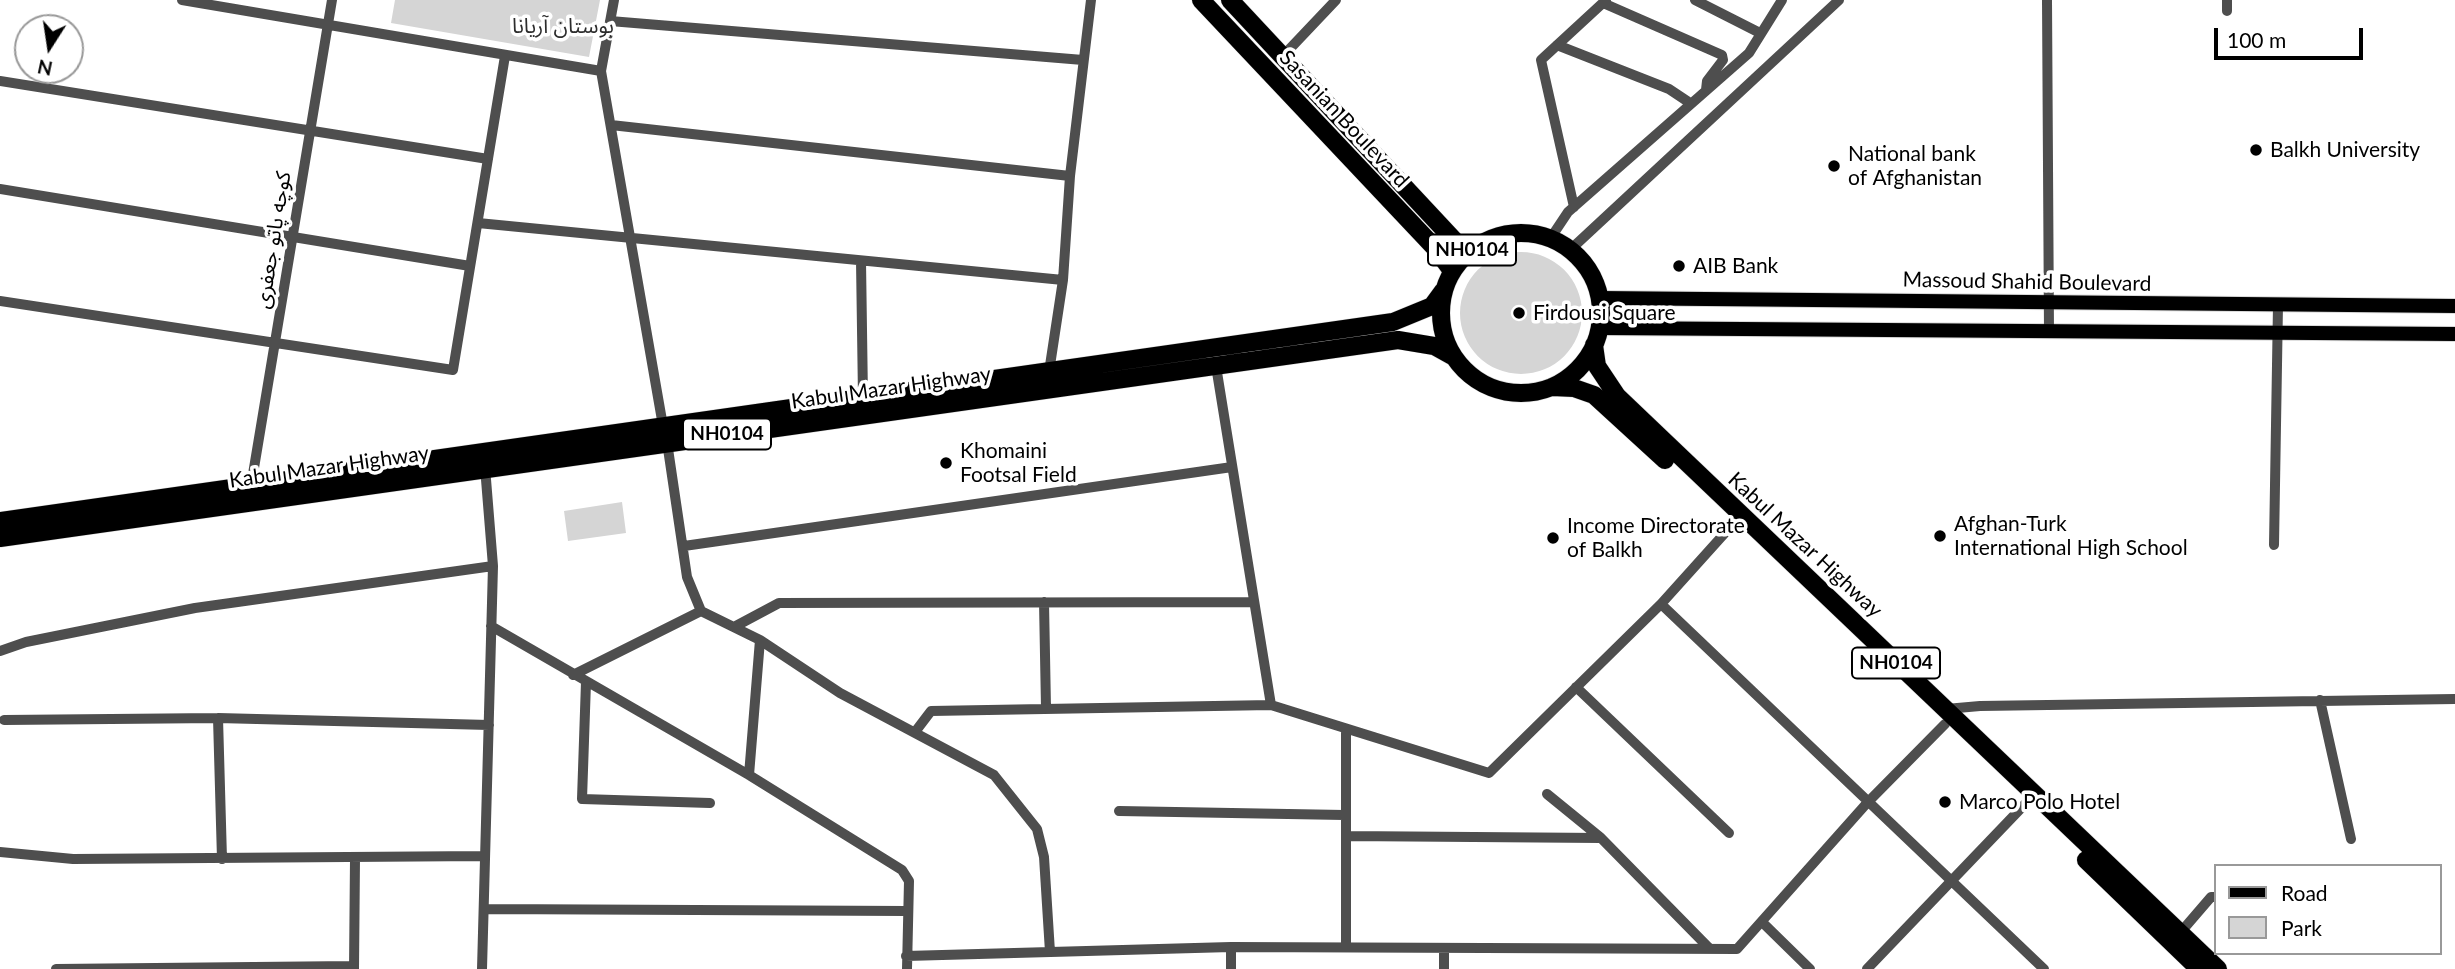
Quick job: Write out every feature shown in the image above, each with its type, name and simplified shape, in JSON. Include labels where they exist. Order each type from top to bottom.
[{"type":"highway","name":"Sasanian Boulevard","points":[[1201,0],[1426,239],[1452,271]]},
{"type":"highway","name":"Sasanian Boulevard","points":[[1230,0],[1467,254]]},
{"type":"highway","name":"NH0104","points":[[1515,234],[1550,239],[1570,250],[1589,271],[1599,298],[1597,336],[1584,363],[1569,377],[1552,387],[1530,393],[1507,392],[1476,379],[1452,356],[1443,335],[1440,313],[1443,291],[1452,271],[1467,254],[1497,237],[1515,234]]},
{"type":"highway","name":"Kabul Mazar Highway","points":[[665,434],[863,398],[1393,322],[1415,316],[1432,306],[1443,291]]},
{"type":"highway","name":"Kabul Mazar Highway","points":[[1597,336],[1597,366],[1604,380],[1668,455],[1733,524],[2218,969]]},
{"type":"highway","name":"Kabul Mazar Highway","points":[[0,538],[484,460],[665,434],[1216,366],[1398,340],[1426,344],[1452,356]]},
{"type":"highway","name":"Kabul Mazar Highway","points":[[1552,387],[1574,388],[1594,395],[1668,455],[1945,717],[2026,803],[2199,969]]},
{"type":"highway","name":"Kabul Mazar Highway","points":[[0,521],[251,486],[484,460]]},
{"type":"main road","name":"Massoud Shahid Boulevard","points":[[1599,298],[2455,306]]},
{"type":"main road","points":[[1597,336],[2049,332],[2455,334]]},
{"type":"street","points":[[182,0],[601,71]]},
{"type":"street","name":"کوچه پاتو جعفری","points":[[251,486],[332,0]]},
{"type":"street","points":[[614,0],[601,71],[684,545],[687,577],[701,611],[760,639],[840,692],[994,775],[1037,829],[1044,858],[1050,952]]},
{"type":"street","points":[[1049,372],[1063,280],[1070,176],[1091,0]]},
{"type":"street","points":[[1282,57],[1336,0]]},
{"type":"street","points":[[1695,0],[1760,33]]},
{"type":"street","points":[[1550,239],[1574,207],[1749,52],[1782,0]]},
{"type":"street","points":[[1570,250],[1839,0]]},
{"type":"street","points":[[2047,0],[2049,332]]},
{"type":"street","points":[[1574,207],[1541,60],[1605,1],[1722,55],[1723,61],[1707,81],[1706,90]]},
{"type":"street","points":[[610,21],[1083,60]]},
{"type":"street","points":[[1557,45],[1669,89],[1690,103]]},
{"type":"street","points":[[0,301],[453,370],[505,56]]},
{"type":"street","points":[[0,81],[488,159]]},
{"type":"street","points":[[611,125],[1070,176]]},
{"type":"street","points":[[0,190],[470,266]]},
{"type":"street","points":[[478,223],[1063,280]]},
{"type":"street","points":[[861,261],[863,398]]},
{"type":"street","points":[[2274,545],[2278,304]]},
{"type":"street","points":[[1216,366],[1271,705]]},
{"type":"street","points":[[482,969],[493,566],[484,460]]},
{"type":"street","points":[[684,545],[1232,467]]},
{"type":"street","points":[[915,732],[931,711],[1271,705],[1489,773],[1661,604],[1733,524]]},
{"type":"street","points":[[0,651],[26,642],[195,608],[493,566]]},
{"type":"street","points":[[1044,602],[1046,708]]},
{"type":"street","points":[[734,627],[779,603],[1254,602]]},
{"type":"street","points":[[1661,604],[2044,969]]},
{"type":"street","points":[[573,675],[701,611]]},
{"type":"street","points":[[491,626],[749,775],[902,870],[909,881],[907,969]]},
{"type":"street","points":[[749,775],[760,639]]},
{"type":"street","points":[[586,682],[582,799],[710,803]]},
{"type":"street","points":[[1576,687],[1729,833]]},
{"type":"street","points":[[906,956],[1231,947],[1737,949],[1945,717],[2320,700],[2455,699]]},
{"type":"street","points":[[2320,700],[2351,839]]},
{"type":"street","points":[[4,720],[218,718],[489,724]]},
{"type":"street","points":[[218,718],[222,859]]},
{"type":"street","points":[[1346,729],[1346,947]]},
{"type":"street","points":[[1547,793],[1601,838],[1710,949]]},
{"type":"street","points":[[1867,969],[2026,803]]},
{"type":"street","points":[[1119,811],[1344,815]]},
{"type":"street","points":[[1346,836],[1601,838]]},
{"type":"street","points":[[0,852],[73,859],[485,856]]},
{"type":"street","points":[[55,969],[354,968],[355,859]]},
{"type":"street","points":[[2180,933],[2211,897],[2214,897]]},
{"type":"street","points":[[484,909],[907,911]]},
{"type":"street","points":[[1763,923],[1810,969]]},
{"type":"street","points":[[1231,947],[1231,969]]},
{"type":"street","points":[[1444,948],[1444,969]]},
{"type":"green space","name":"بوستان آریانا","points":[[395,0],[600,0],[589,57],[391,23]]},
{"type":"green space","points":[[1521,252],[1544,257],[1564,270],[1577,290],[1582,313],[1577,336],[1564,356],[1544,369],[1521,374],[1498,369],[1478,356],[1465,336],[1460,313],[1465,290],[1478,270],[1498,257]]},
{"type":"green space","points":[[622,502],[626,533],[568,541],[564,511]]},
{"type":"place","name":"Balkh University","points":[[2256,150]]},
{"type":"place","name":"National bank of Afghanistan","points":[[1834,166]]},
{"type":"place","name":"AIB Bank","points":[[1679,266]]},
{"type":"place","name":"Firdousi Square","points":[[1519,313]]},
{"type":"place","name":"Khomaini Footsal Field","points":[[946,463]]},
{"type":"place","name":"Afghan-Turk International High School","points":[[1940,536]]},
{"type":"place","name":"Income Directorate of Balkh","points":[[1553,538]]},
{"type":"place","name":"Marco Polo Hotel","points":[[1945,802]]}]
